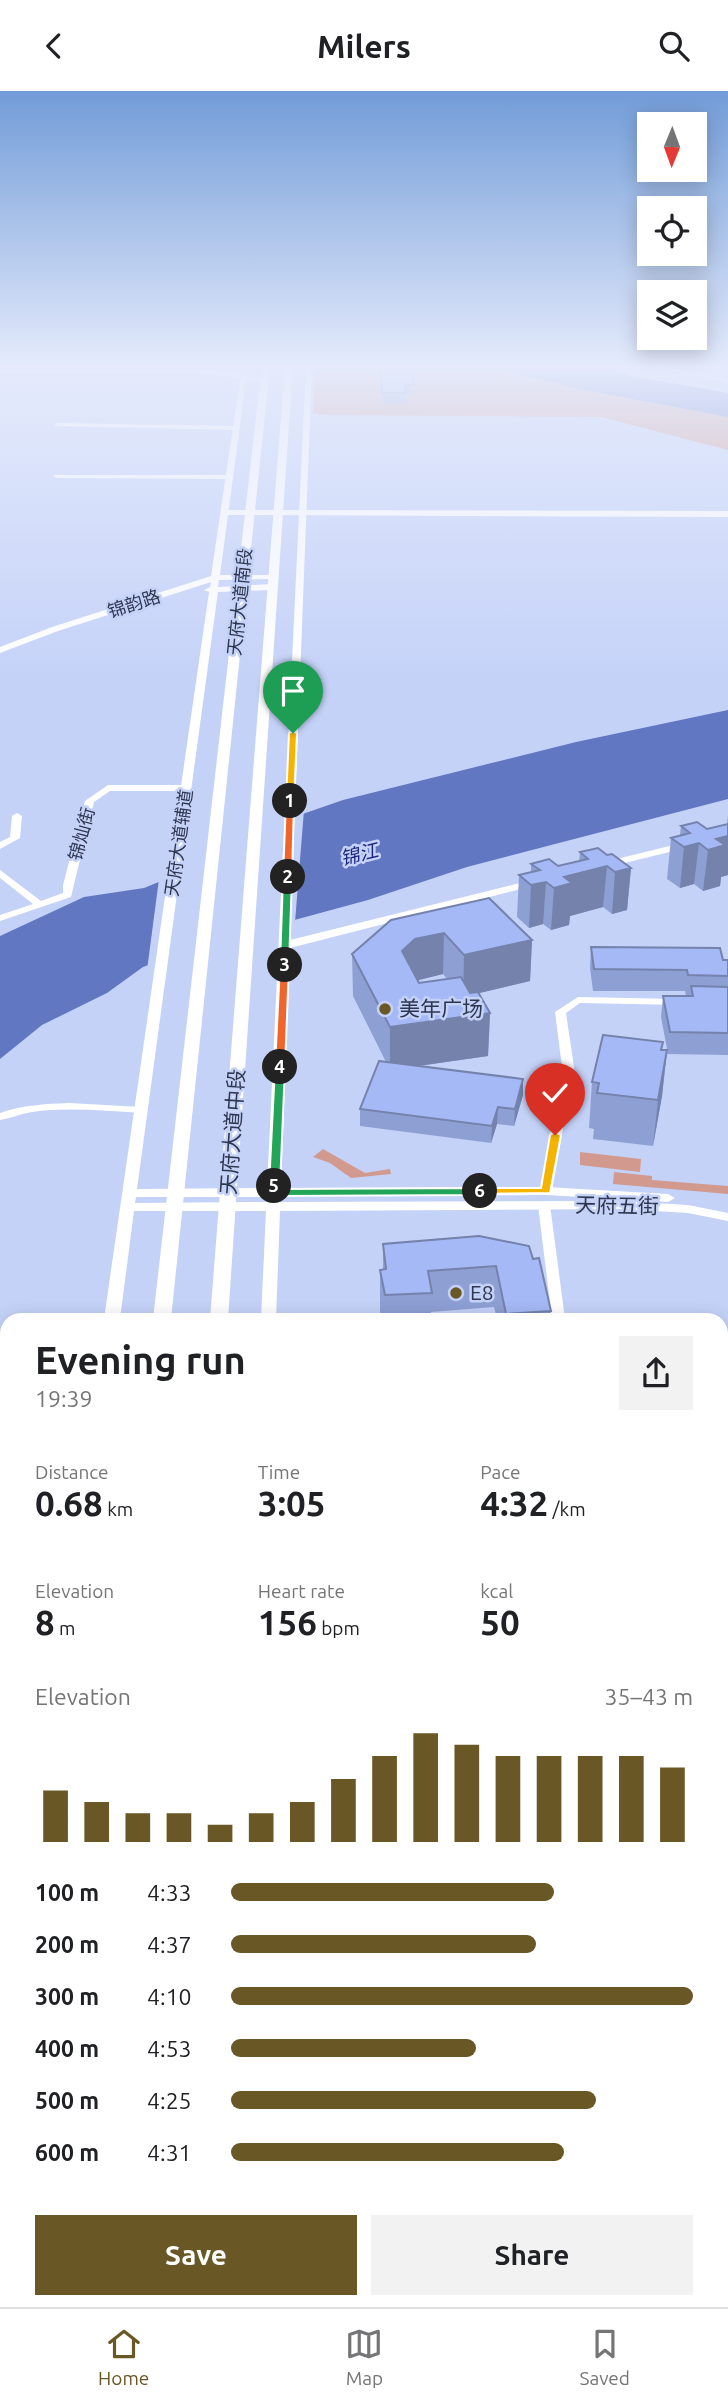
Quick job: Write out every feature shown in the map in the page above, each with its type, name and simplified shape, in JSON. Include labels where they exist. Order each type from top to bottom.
[{"type":"main road","name":"天府大道南段","points":[[175,1200],[254,469]]},
{"type":"main road","name":"天府大道南段","points":[[247,945],[280,469]]},
{"type":"main road","points":[[225,510],[728,512]]},
{"type":"main road","name":"天府大道中段","points":[[219,1313],[247,945]]},
{"type":"main road","points":[[163,1313],[175,1200]]},
{"type":"street","name":"天府大道辅道","points":[[113,1313],[232,469]]},
{"type":"street","points":[[268,1313],[305,469]]},
{"type":"street","points":[[57,476],[231,477]]},
{"type":"street","name":"锦韵路","points":[[0,650],[55,629],[215,583],[271,582]]},
{"type":"street","name":"锦韵路","points":[[0,657],[37,642],[215,583]]},
{"type":"street","name":"锦灿街","points":[[0,918],[68,895],[68,885],[90,801],[96,796],[108,788],[186,788]]},
{"type":"street","points":[[0,846],[15,838],[17,816]]},
{"type":"street","points":[[596,867],[702,841]]},
{"type":"street","points":[[0,873],[39,904]]},
{"type":"street","points":[[286,939],[543,880]]},
{"type":"street","points":[[558,1313],[545,1198],[568,1066],[560,1012],[578,1000],[688,1002]]},
{"type":"street","points":[[0,1117],[73,1106],[141,1110]]},
{"type":"street","name":"天府五街","points":[[545,1198],[688,1209],[728,1217]]},
{"type":"street","name":"天府五街","points":[[129,1200],[685,1199],[728,1207]]},
{"type":"shaded area","points":[[323,1149],[365,1173],[390,1169],[391,1174],[351,1178],[330,1163],[313,1157]]},
{"type":"shaded area","points":[[580,1152],[641,1159],[640,1172],[580,1165]]},
{"type":"shaded area","points":[[614,1172],[652,1176],[652,1180],[728,1186],[728,1194],[613,1184]]},
{"type":"water","name":"锦江","points":[[728,710],[728,799],[467,867],[368,900],[225,939],[143,967],[107,993],[42,1025],[0,1059],[0,936],[84,897],[144,888],[232,852],[294,817],[343,800],[576,742]]},
{"type":"pier","points":[[304,810],[295,922],[147,970],[159,879],[231,848],[269,825]]},
{"type":"building","points":[[697,822],[707,829],[728,824],[728,836],[716,839],[725,845],[708,850],[699,843],[684,847],[671,838],[690,833],[681,826]]},
{"type":"building","points":[[598,848],[607,855],[612,854],[631,868],[615,872],[607,866],[564,877],[572,883],[554,888],[546,882],[531,885],[519,875],[540,870],[531,864],[549,859],[558,866],[588,859],[580,852]]},
{"type":"building","points":[[489,898],[532,940],[464,955],[444,933],[415,939],[402,951],[419,983],[461,977],[470,993],[478,992],[490,1013],[390,1027],[352,954],[391,920]]},
{"type":"building","points":[[591,947],[720,948],[723,960],[728,960],[728,976],[688,975],[687,970],[594,969]]},
{"type":"building","points":[[691,986],[728,987],[728,1033],[670,1032],[663,996],[693,996]]},
{"type":"building","points":[[603,1035],[663,1042],[661,1050],[667,1050],[658,1100],[597,1093],[599,1083],[592,1082]]},
{"type":"building","name":"美年广场","points":[[379,1061],[523,1079],[515,1109],[498,1107],[492,1126],[360,1109]]},
{"type":"building","points":[[479,1236],[529,1246],[533,1259],[539,1258],[551,1311],[506,1313],[496,1266],[428,1271],[432,1293],[385,1295],[380,1270],[386,1269],[383,1244]]},
{"type":"place","name":"美年广场","points":[[385,1009]]},
{"type":"place","name":"E8","points":[[456,1293]]},
{"type":"route","points":[[293,733],[274,1193],[546,1191],[555,1135]]}]
